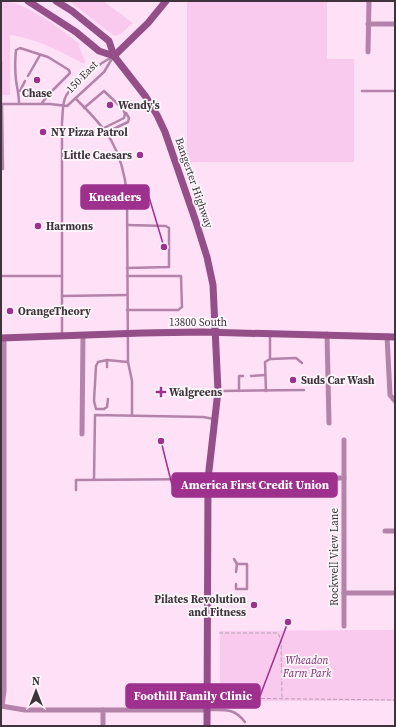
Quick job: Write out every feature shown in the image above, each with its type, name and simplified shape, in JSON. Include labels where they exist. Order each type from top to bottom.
[{"type":"main road","name":"Bangerter Highway","points":[[28,1],[76,32],[99,51],[114,56]]},
{"type":"main road","name":"Bangerter Highway","points":[[56,1],[72,11],[109,41],[114,56],[146,96],[165,132],[207,257],[213,285],[218,391],[215,419],[211,436],[208,479],[208,726]]},
{"type":"main road","name":"150 East","points":[[114,56],[148,23],[166,1]]},
{"type":"main road","name":"13800 South","points":[[3,338],[216,332],[391,337]]},
{"type":"street","points":[[368,52],[369,1]]},
{"type":"street","points":[[368,24],[395,24]]},
{"type":"street","points":[[327,334],[329,423]]},
{"type":"street","points":[[82,434],[83,335]]},
{"type":"street","points":[[391,337],[392,382],[390,396],[395,401]]},
{"type":"street","points":[[3,338],[4,691],[1,706],[25,710],[208,710]]},
{"type":"street","name":"Rockwell View Lane","points":[[344,440],[344,626]]},
{"type":"street","points":[[208,479],[344,478]]},
{"type":"street","points":[[385,531],[395,531]]},
{"type":"street","points":[[344,594],[395,594]]},
{"type":"street","points":[[103,710],[103,726]]},
{"type":"lane","points":[[19,103],[15,56],[16,50],[20,48],[48,57],[69,70],[70,73],[48,95],[42,104]]},
{"type":"lane","points":[[28,76],[40,55]]},
{"type":"lane","name":"150 East","points":[[64,107],[70,105],[104,72],[114,56]]},
{"type":"lane","name":"150 East","points":[[64,107],[67,94],[96,66],[114,56]]},
{"type":"lane","points":[[1,62],[3,169],[1,169]]},
{"type":"lane","points":[[19,92],[25,81]]},
{"type":"lane","points":[[84,108],[104,91],[123,109],[129,118],[128,122],[107,132]]},
{"type":"lane","points":[[362,91],[395,91]]},
{"type":"lane","points":[[76,99],[107,132],[121,161],[125,177],[127,225],[127,334],[128,362],[132,381],[132,416]]},
{"type":"lane","points":[[1,104],[42,104],[64,107],[62,122],[62,336]]},
{"type":"lane","points":[[104,128],[124,118],[125,114],[123,109]]},
{"type":"lane","points":[[127,225],[166,226],[169,228],[170,258],[169,267],[127,268]]},
{"type":"lane","points":[[1,276],[62,276]]},
{"type":"lane","points":[[127,276],[181,276],[182,281],[182,307],[178,310],[127,310]]},
{"type":"lane","points":[[62,296],[127,295]]},
{"type":"lane","points":[[270,333],[270,359]]},
{"type":"lane","points":[[266,391],[265,362],[270,359],[296,358],[302,363]]},
{"type":"lane","points":[[94,480],[96,409],[94,401],[96,366],[98,362],[107,360],[128,362]]},
{"type":"lane","points":[[107,360],[107,367]]},
{"type":"lane","points":[[251,376],[265,375]]},
{"type":"lane","points":[[239,391],[239,376],[243,376]]},
{"type":"lane","points":[[218,391],[304,390]]},
{"type":"lane","points":[[96,409],[104,409],[107,407],[108,399]]},
{"type":"lane","points":[[95,415],[203,417],[215,419]]},
{"type":"lane","points":[[76,490],[76,480],[208,479]]},
{"type":"lane","points":[[234,559],[237,564],[236,572]]},
{"type":"lane","points":[[236,584],[236,589],[247,589],[247,564],[237,564]]},
{"type":"lane","points":[[208,710],[229,710],[239,714],[245,722]]},
{"type":"path","points":[[219,633],[278,633],[281,640],[282,699]]},
{"type":"path","points":[[218,698],[395,700]]},
{"type":"green space","points":[[1,1],[11,2],[32,11],[80,44],[79,47],[85,61],[84,64],[57,50],[30,39],[10,35],[10,95],[1,95]]},
{"type":"green space","points":[[69,1],[103,1],[133,23],[123,32],[116,36],[113,35]]},
{"type":"green space","points":[[187,1],[327,1],[327,59],[354,59],[354,162],[187,162]]},
{"type":"green space","name":"Wheadon Farm Park","points":[[395,630],[395,701],[220,701],[220,631]]},
{"type":"place","name":"Chase","points":[[37,80]]},
{"type":"place","name":"Wendy's","points":[[110,105]]},
{"type":"place","name":"NY Pizza Patrol","points":[[43,132]]},
{"type":"place","name":"Little Caesars","points":[[140,155]]},
{"type":"place","name":"Harmons","points":[[38,226]]},
{"type":"place","name":"Kneaders","points":[[164,247]]},
{"type":"place","name":"OrangeTheory","points":[[10,311]]},
{"type":"place","name":"Suds Car Wash","points":[[293,380]]},
{"type":"place","name":"Walgreens","points":[[161,392]]},
{"type":"place","name":"America First Credit Union","points":[[161,441]]},
{"type":"place","name":"Pilates Revolution and Fitness","points":[[254,605]]},
{"type":"place","name":"Foothill Family Clinic","points":[[288,622]]}]
